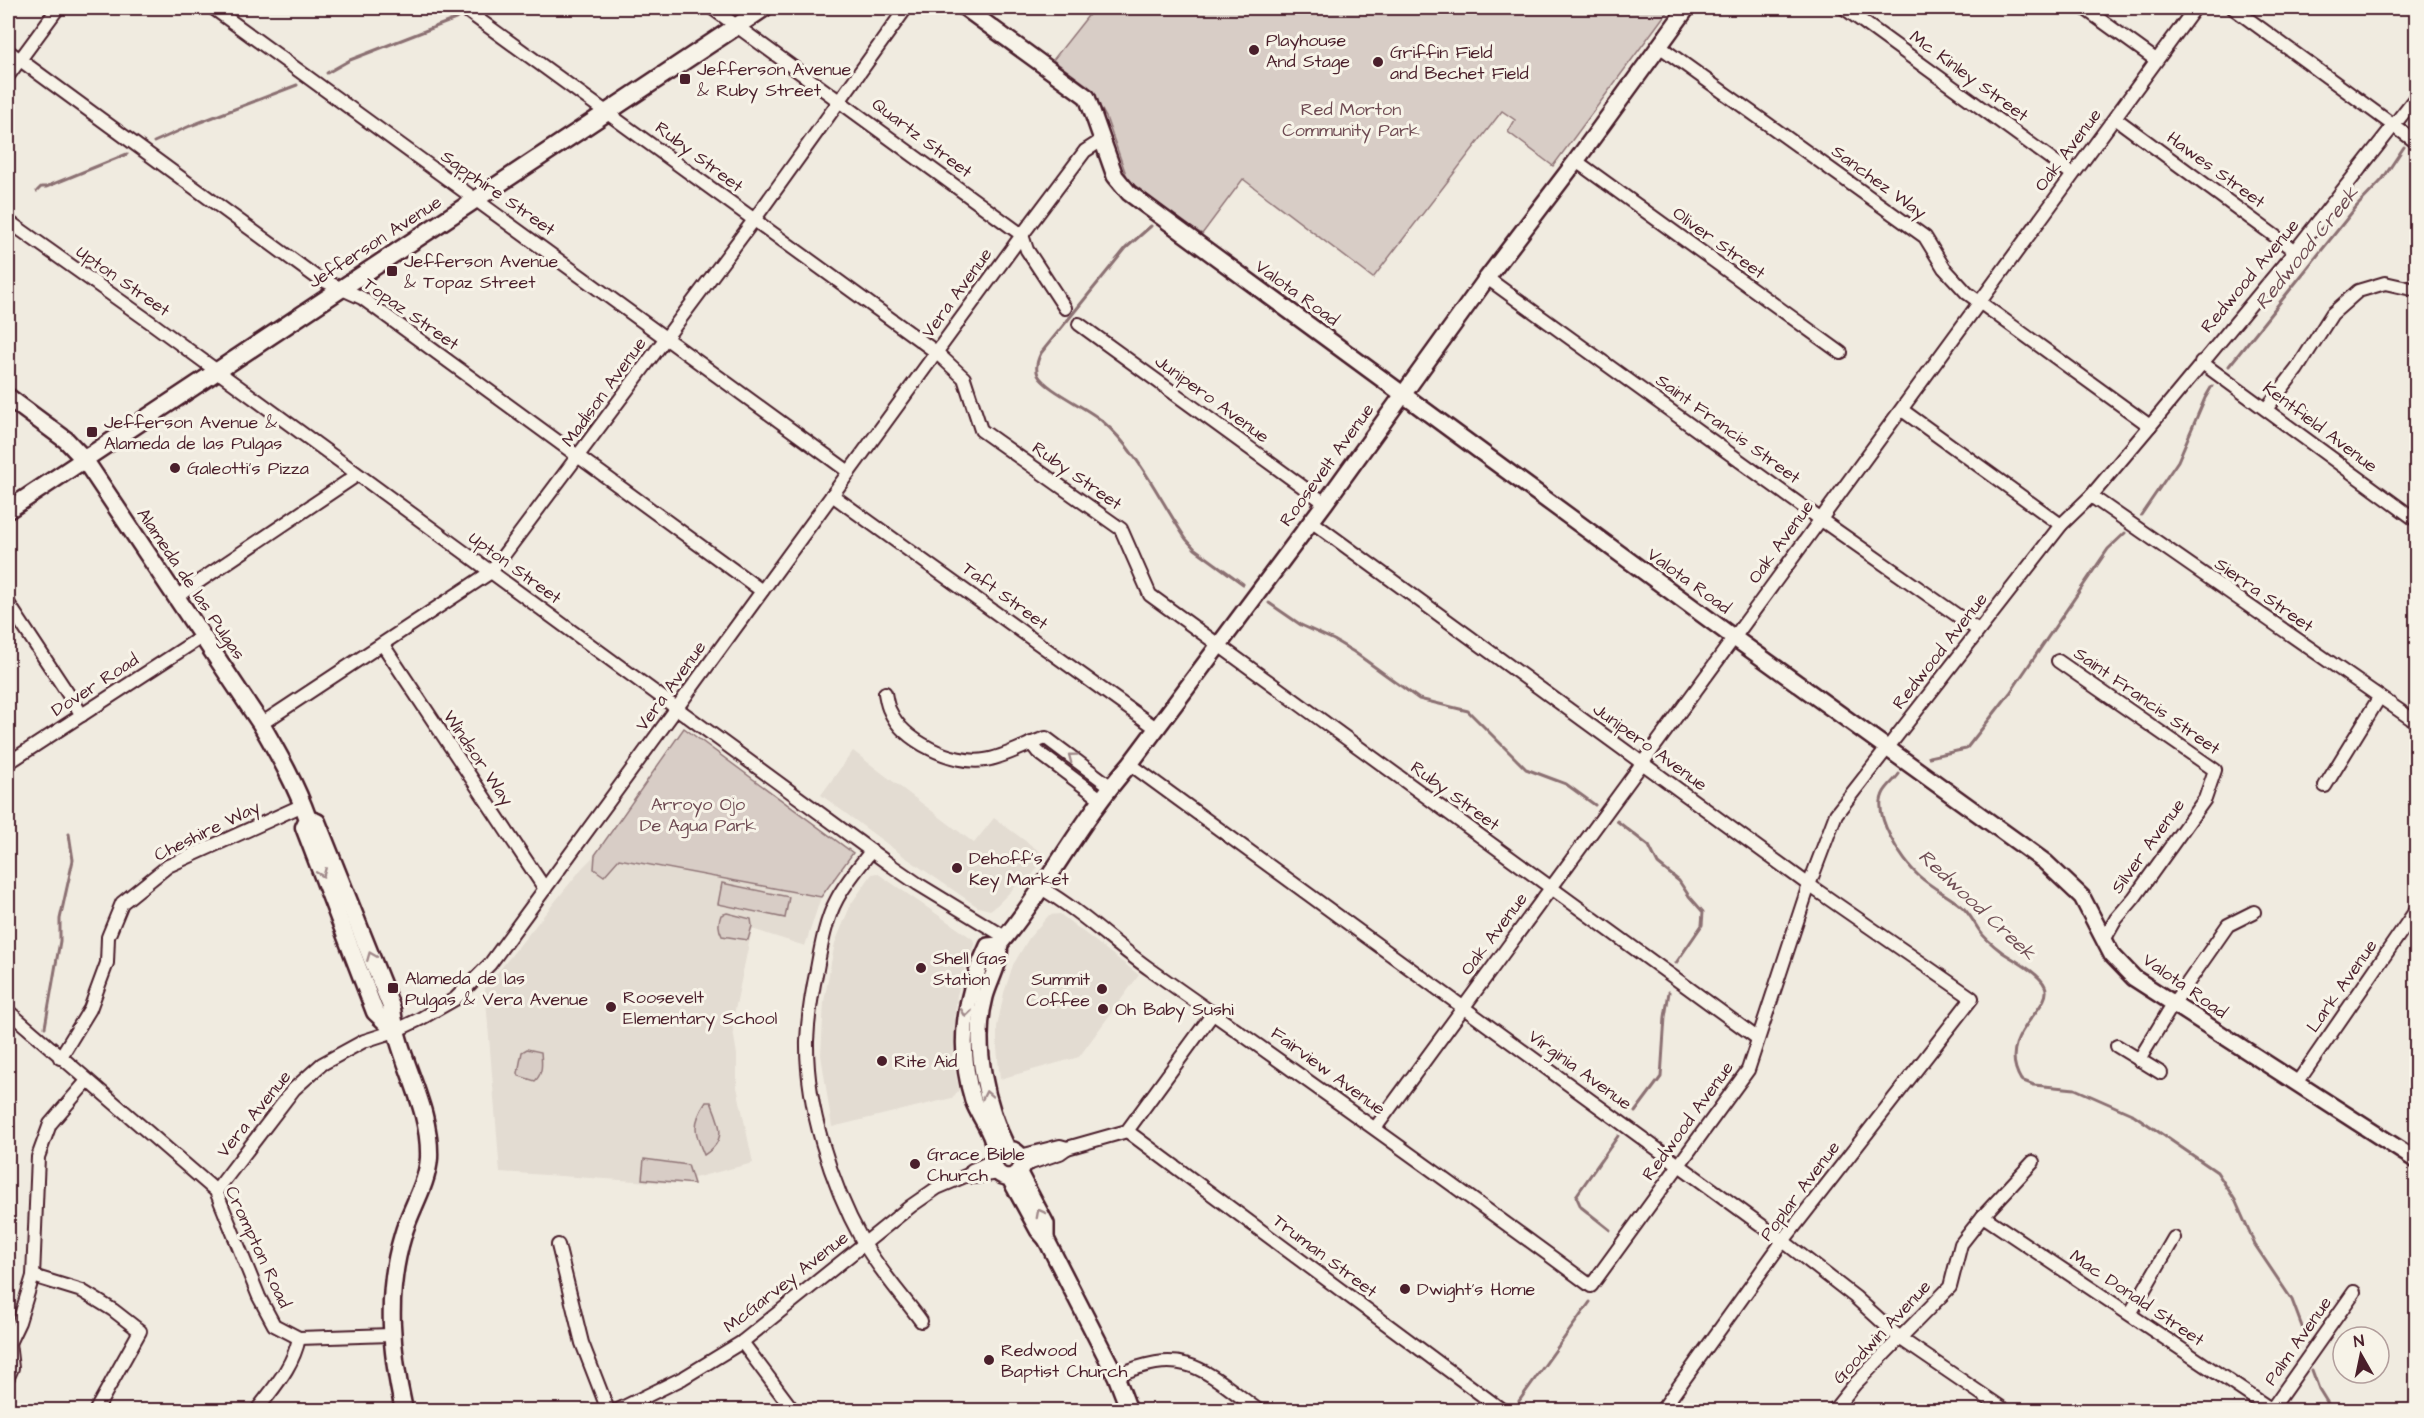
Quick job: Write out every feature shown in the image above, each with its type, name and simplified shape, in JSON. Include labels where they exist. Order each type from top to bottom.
[{"type":"main road","name":"Jefferson Avenue","points":[[8,510],[764,8]]},
{"type":"main road","name":"Alameda de las Pulgas","points":[[8,397],[66,440],[84,459],[261,724],[288,770],[305,812],[304,827],[375,1012],[395,1031],[409,1066],[429,1136],[426,1175],[403,1234],[395,1264],[391,1302],[391,1335],[404,1410]]},
{"type":"street","points":[[8,76],[58,8]]},
{"type":"street","name":"Sapphire Street","points":[[213,8],[849,472]]},
{"type":"street","name":"Ruby Street","points":[[463,8],[936,352],[964,378],[981,430],[1121,529],[1150,595],[1757,1038]]},
{"type":"street","name":"Quartz Street","points":[[712,8],[839,98],[1022,235]]},
{"type":"street","name":"Madison Avenue","points":[[261,724],[491,572],[754,220],[839,98],[906,8]]},
{"type":"street","name":"Valota Road","points":[[965,8],[1087,97],[1115,176],[1129,193],[1733,637],[2045,862],[2082,897],[2112,955],[2134,978],[2416,1160]]},
{"type":"street","name":"Roosevelt Avenue","points":[[1129,1410],[1116,1376],[1046,1239],[1038,1230],[1008,1164],[990,1109],[979,1023],[984,998],[1002,941],[1110,786],[1130,764],[1325,503],[1487,278],[1576,161],[1687,8]]},
{"type":"street","name":"Mc Kinley Street","points":[[1844,8],[2072,174]]},
{"type":"street","points":[[2084,8],[2156,60]]},
{"type":"street","name":"Oak Avenue","points":[[1376,1128],[1462,1007],[1643,764],[1733,637],[1902,410],[2194,8]]},
{"type":"street","points":[[2233,8],[2416,142]]},
{"type":"street","name":"Sanchez Way","points":[[1659,46],[1925,237],[1944,268],[1967,293],[2150,426]]},
{"type":"street","name":"Topaz Street","points":[[8,51],[316,277],[362,298],[762,591]]},
{"type":"street","name":"Redwood Avenue","points":[[1591,1286],[1748,1070],[1809,885],[1836,814],[2061,525],[2091,496],[2150,426],[2295,251],[2416,97]]},
{"type":"street","name":"Hawes Street","points":[[2115,118],[2295,251]]},
{"type":"street","name":"Vera Avenue","points":[[216,1191],[297,1086],[322,1064],[364,1041],[395,1031],[455,999],[490,964],[1022,235],[1086,151],[1102,140]]},
{"type":"street","name":"Oliver Street","points":[[1576,161],[1841,353]]},
{"type":"street","name":"Upton Street","points":[[8,221],[871,851],[1002,941]]},
{"type":"street","points":[[1022,235],[1027,250],[1065,308]]},
{"type":"street","name":"Saint Francis Street","points":[[1487,278],[1820,519],[1978,630]]},
{"type":"street","points":[[2266,409],[2297,369],[2332,314],[2358,291],[2385,283],[2416,290]]},
{"type":"street","name":"Junipero Avenue","points":[[1079,324],[1325,503]]},
{"type":"street","name":"Kentfield Avenue","points":[[2201,362],[2416,520]]},
{"type":"street","points":[[1902,410],[2061,525]]},
{"type":"street","points":[[176,597],[357,475]]},
{"type":"street","name":"Taft Street","points":[[832,495],[1156,728]]},
{"type":"street","name":"Sierra Street","points":[[2091,496],[2416,722]]},
{"type":"street","name":"Junipero Avenue","points":[[1311,521],[1809,885],[1971,998]]},
{"type":"street","points":[[8,603],[82,715]]},
{"type":"street","name":"Dover Road","points":[[8,763],[203,636]]},
{"type":"street","name":"Windsor Way","points":[[382,645],[545,889]]},
{"type":"street","name":"Saint Francis Street","points":[[2058,661],[2215,770]]},
{"type":"street","points":[[885,693],[890,711],[899,724],[917,740],[942,755],[965,762],[986,760],[1047,738],[1110,786]]},
{"type":"street","points":[[2325,786],[2379,698]]},
{"type":"street","points":[[1031,743],[1038,752],[1101,799]]},
{"type":"street","name":"Virginia Avenue","points":[[1130,764],[1783,1241],[1855,1296],[1900,1339],[2005,1410]]},
{"type":"street","name":"Silver Avenue","points":[[2104,940],[2116,919],[2134,898],[2205,799],[2215,770]]},
{"type":"street","name":"Cheshire Way","points":[[60,1058],[90,1009],[107,963],[108,937],[122,903],[168,866],[305,812]]},
{"type":"street","points":[[871,851],[837,900],[833,910],[819,955],[809,1014],[807,1042],[815,1114],[830,1169],[863,1243],[921,1321]]},
{"type":"street","name":"Fairview Avenue","points":[[1041,888],[1059,899],[1149,969],[1214,1012],[1376,1128],[1591,1286]]},
{"type":"street","name":"Lark Avenue","points":[[2297,1083],[2416,909]]},
{"type":"street","points":[[2139,1060],[2173,1004],[2229,925],[2254,912]]},
{"type":"street","name":"Poplar Avenue","points":[[1662,1410],[1783,1241],[1971,998]]},
{"type":"street","name":"Crompton Road","points":[[8,1011],[216,1191],[259,1297],[274,1325],[299,1338]]},
{"type":"street","points":[[1127,1131],[1214,1012]]},
{"type":"street","points":[[2117,1046],[2161,1073]]},
{"type":"street","points":[[8,1377],[12,1368],[8,1344],[19,1322],[33,1276],[38,1157],[50,1124],[87,1081]]},
{"type":"street","name":"McGarvey Avenue","points":[[618,1410],[683,1378],[742,1342],[863,1243],[937,1188],[970,1174],[972,1170],[1008,1164],[1060,1146],[1067,1148],[1127,1131]]},
{"type":"street","name":"Truman Street","points":[[1127,1131],[1502,1410]]},
{"type":"street","name":"Goodwin Avenue","points":[[1834,1410],[1855,1384],[1950,1287],[1961,1244],[1983,1216],[2033,1162]]},
{"type":"street","name":"Mac Donald Street","points":[[1983,1216],[2271,1410]]},
{"type":"street","points":[[2130,1314],[2174,1238]]},
{"type":"street","points":[[558,1245],[582,1343],[608,1410]]},
{"type":"street","points":[[33,1276],[82,1291],[113,1310],[140,1331],[96,1410]]},
{"type":"street","name":"Palm Avenue","points":[[2271,1410],[2354,1292]]},
{"type":"street","points":[[257,1410],[290,1366],[299,1338],[391,1335]]},
{"type":"street","points":[[742,1342],[793,1410]]},
{"type":"street","points":[[1116,1376],[1158,1361],[1185,1363],[1207,1373],[1258,1410]]},
{"type":"shaded area","points":[[853,751],[974,843],[994,818],[1046,856],[1028,881],[1017,885],[997,905],[990,910],[978,907],[902,855],[821,795]]},
{"type":"shaded area","name":"Roosevelt Elementary School","points":[[595,855],[594,869],[619,859],[821,897],[805,946],[752,929],[732,1024],[737,1055],[737,1087],[753,1163],[694,1178],[695,1185],[500,1172],[485,988]]},
{"type":"shaded area","points":[[877,873],[973,939],[975,945],[957,995],[955,1015],[953,1062],[959,1090],[952,1098],[832,1127],[821,1055],[824,1002],[835,943],[851,904],[872,874]]},
{"type":"shaded area","points":[[1060,914],[1139,975],[1079,1057],[1000,1079],[997,1027],[1013,965],[1029,938],[1049,915]]},
{"type":"green space","name":"Red Morton Community Park","points":[[1086,8],[1670,8],[1553,166],[1508,132],[1515,120],[1502,111],[1373,278],[1243,179],[1202,234],[1185,224],[1128,180],[1106,117],[1088,86],[1053,60],[1091,12]]},
{"type":"green space","name":"Arroyo Ojo De Agua Park","points":[[684,728],[853,853],[821,897],[619,859],[604,876],[594,869],[595,855]]},
{"type":"green space","points":[[722,883],[789,897],[785,918],[718,904]]},
{"type":"green space","points":[[727,913],[751,919],[752,926],[748,940],[722,936],[719,921],[721,915]]},
{"type":"green space","points":[[527,1049],[541,1052],[541,1072],[535,1081],[519,1076],[518,1073],[522,1052]]},
{"type":"green space","points":[[706,1102],[711,1102],[720,1131],[712,1149],[704,1155],[696,1128],[698,1116]]},
{"type":"green space","points":[[644,1159],[688,1165],[694,1184],[642,1179]]},
{"type":"waterway","points":[[327,73],[350,60],[458,18]]},
{"type":"waterway","points":[[154,142],[297,85]]},
{"type":"waterway","name":"Redwood Creek","points":[[2229,366],[2357,206],[2382,180],[2404,147]]},
{"type":"waterway","points":[[37,191],[41,187],[127,154]]},
{"type":"waterway","points":[[1151,226],[1126,248],[1041,353],[1037,372],[1042,380],[1057,392],[1095,415],[1127,446],[1186,539],[1195,549],[1243,584]]},
{"type":"waterway","name":"Redwood Creek","points":[[2141,515],[2178,461],[2212,386]]},
{"type":"waterway","name":"Redwood Creek","points":[[1929,757],[1966,749],[2010,693],[2108,549],[2125,533]]},
{"type":"waterway","points":[[1269,603],[1301,625],[1354,652],[1419,699],[1468,711],[1526,769],[1566,784],[1595,805]]},
{"type":"waterway","name":"Redwood Creek","points":[[1899,774],[1887,787],[1881,801],[1885,824],[1897,849],[1912,869],[1924,880],[1963,908],[1990,942],[2032,972],[2045,986],[2046,995],[2042,1004],[2019,1036],[2015,1049],[2015,1064],[2021,1080],[2034,1085],[2075,1089],[2134,1115],[2217,1172],[2235,1200],[2255,1245],[2292,1300],[2304,1332]]},
{"type":"waterway","points":[[1617,821],[1649,846],[1658,864],[1679,881],[1703,912],[1702,925],[1676,963]]},
{"type":"waterway","points":[[45,1027],[60,941],[60,919],[73,860],[69,834]]},
{"type":"waterway","points":[[1635,1112],[1661,1077],[1669,992]]},
{"type":"waterway","points":[[1610,1230],[1581,1207],[1576,1196],[1618,1136]]},
{"type":"waterway","points":[[1519,1401],[1590,1302]]},
{"type":"waterway","name":"Redwood Creek","points":[[2312,1370],[2319,1389],[2332,1410]]},
{"type":"place","name":"Playhouse And Stage","points":[[1254,50]]},
{"type":"place","name":"Griffin Field and Bechet Field","points":[[1378,62]]},
{"type":"place","name":"Jefferson Avenue & Ruby Street","points":[[685,79]]},
{"type":"place","name":"Jefferson Avenue & Topaz Street","points":[[392,271]]},
{"type":"place","name":"Jefferson Avenue & Alameda de las Pulgas","points":[[92,432]]},
{"type":"place","name":"Galeotti's Pizza","points":[[175,468]]},
{"type":"place","name":"Dehoff's Key Market","points":[[957,868]]},
{"type":"place","name":"Shell Gas Station","points":[[921,968]]},
{"type":"place","name":"Alameda de las Pulgas & Vera Avenue","points":[[393,988]]},
{"type":"place","name":"Summit Coffee","points":[[1102,989]]},
{"type":"place","name":"Roosevelt Elementary School","points":[[611,1007]]},
{"type":"place","name":"Oh Baby Sushi","points":[[1103,1009]]},
{"type":"place","name":"Rite Aid","points":[[882,1061]]},
{"type":"place","name":"Grace Bible Church","points":[[915,1164]]},
{"type":"place","name":"Dwight's Home","points":[[1405,1289]]},
{"type":"place","name":"Redwood Baptist Church","points":[[989,1360]]}]
